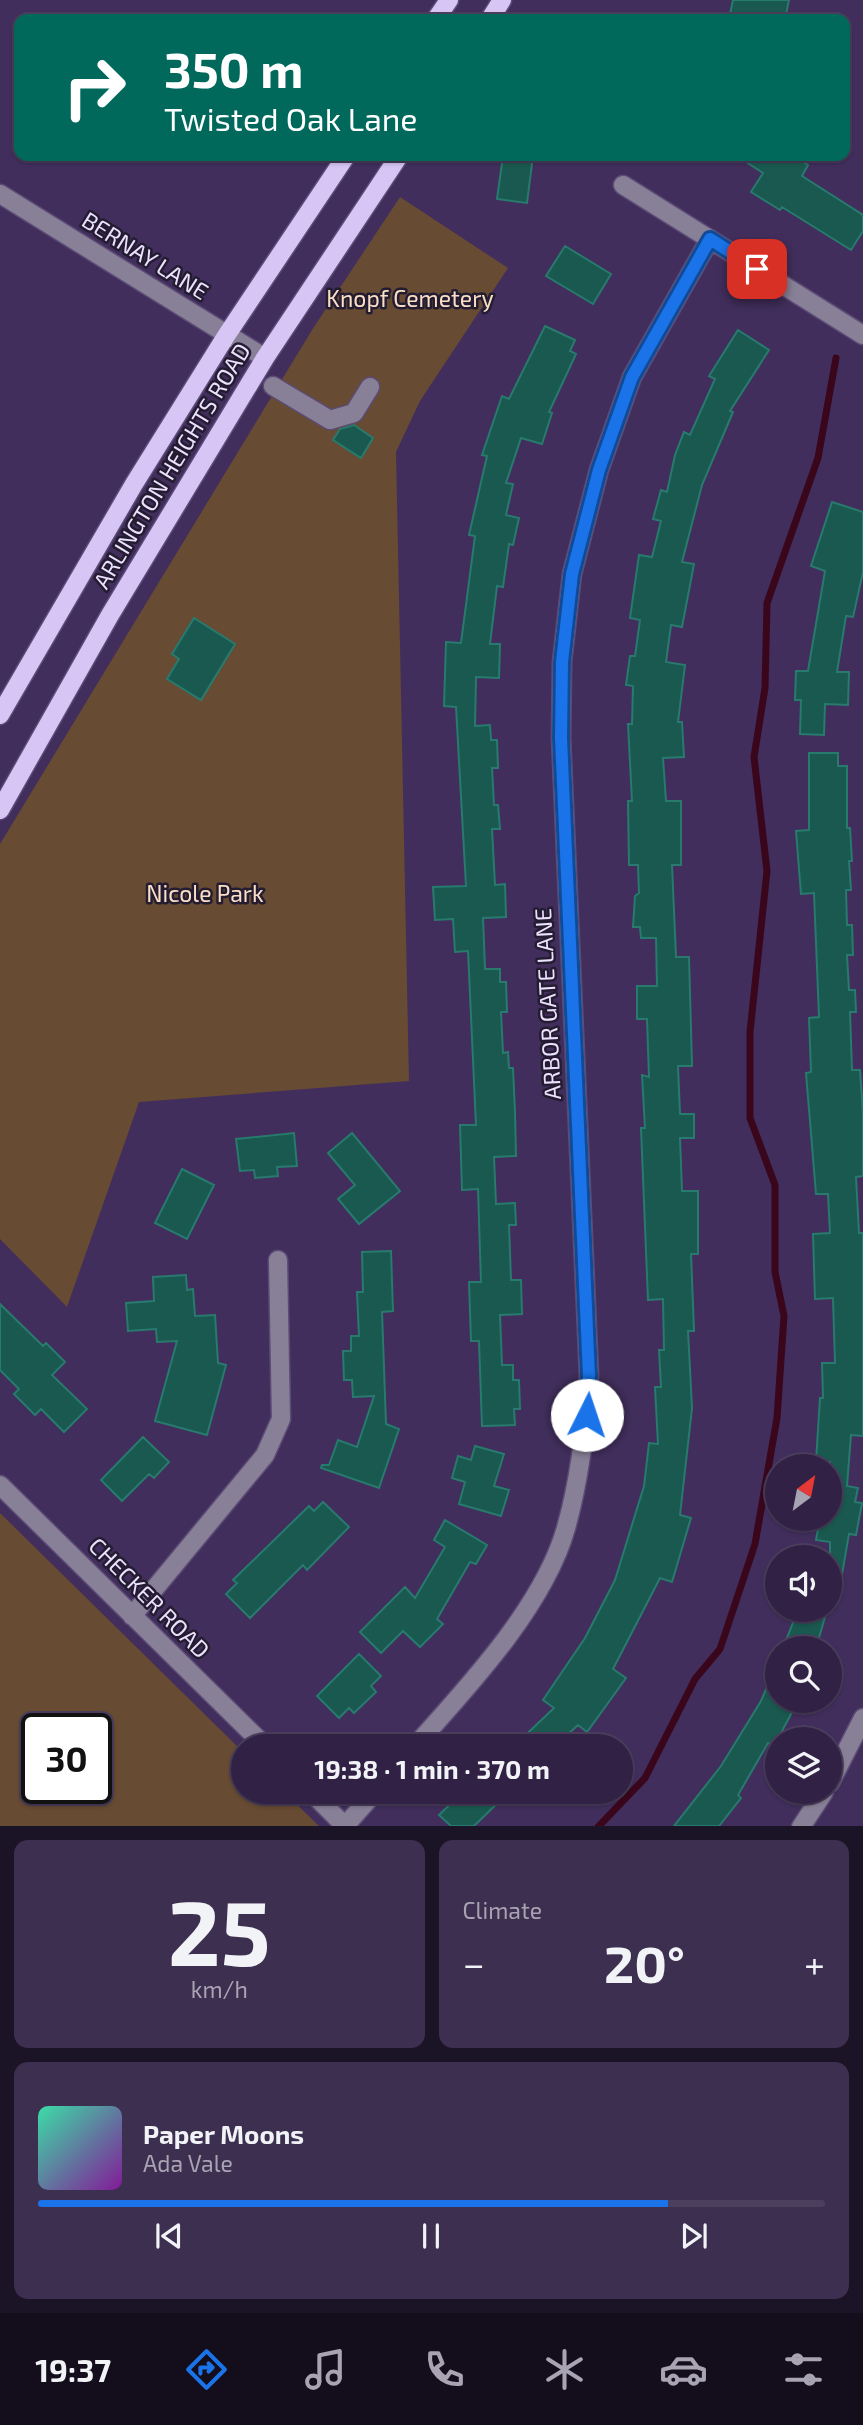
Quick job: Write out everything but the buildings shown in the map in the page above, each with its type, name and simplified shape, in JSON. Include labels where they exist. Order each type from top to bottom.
[{"type":"main road","name":"ARLINGTON HEIGHTS ROAD","points":[[0,715],[134,484],[226,336],[343,161]]},
{"type":"main road","name":"ARLINGTON HEIGHTS ROAD","points":[[0,810],[110,615],[265,359],[396,161]]},
{"type":"street","points":[[623,185],[863,335]]},
{"type":"street","name":"BERNAY LANE","points":[[0,194],[265,359]]},
{"type":"street","name":"ARBOR GATE LANE","points":[[426,1734],[492,1660],[544,1578],[565,1530],[585,1435],[589,1376],[561,738],[562,662],[572,574],[603,458],[632,377],[710,239]]},
{"type":"street","points":[[273,386],[330,420],[354,413],[370,387]]},
{"type":"street","points":[[132,1616],[265,1455],[281,1419],[278,1260]]},
{"type":"street","name":"CHECKER ROAD","points":[[0,1485],[253,1734]]},
{"type":"street","points":[[842,1759],[863,1718]]},
{"type":"street","points":[[323,1804],[345,1826],[364,1804]]},
{"type":"street","points":[[806,1825],[817,1804]]},
{"type":"green space","name":"Nicole Park","points":[[400,197],[508,268],[420,401],[396,452],[409,1081],[139,1102],[67,1307],[0,1239],[0,844],[312,330]]},
{"type":"green space","points":[[0,1513],[231,1740],[231,1804],[296,1804],[319,1826],[0,1826]]},
{"type":"waterway","points":[[599,1826],[645,1778],[695,1679],[720,1649],[755,1544],[777,1418],[784,1316],[775,1272],[775,1185],[750,1118],[750,1032],[767,871],[754,757],[765,688],[767,603],[818,458],[836,358]]},
{"type":"route","points":[[587,1415],[589,1376],[561,738],[562,662],[572,574],[599,470],[632,377],[710,239],[757,269]]},
{"type":"park label","name":"Knopf Cemetery","points":[[410,299]]}]
